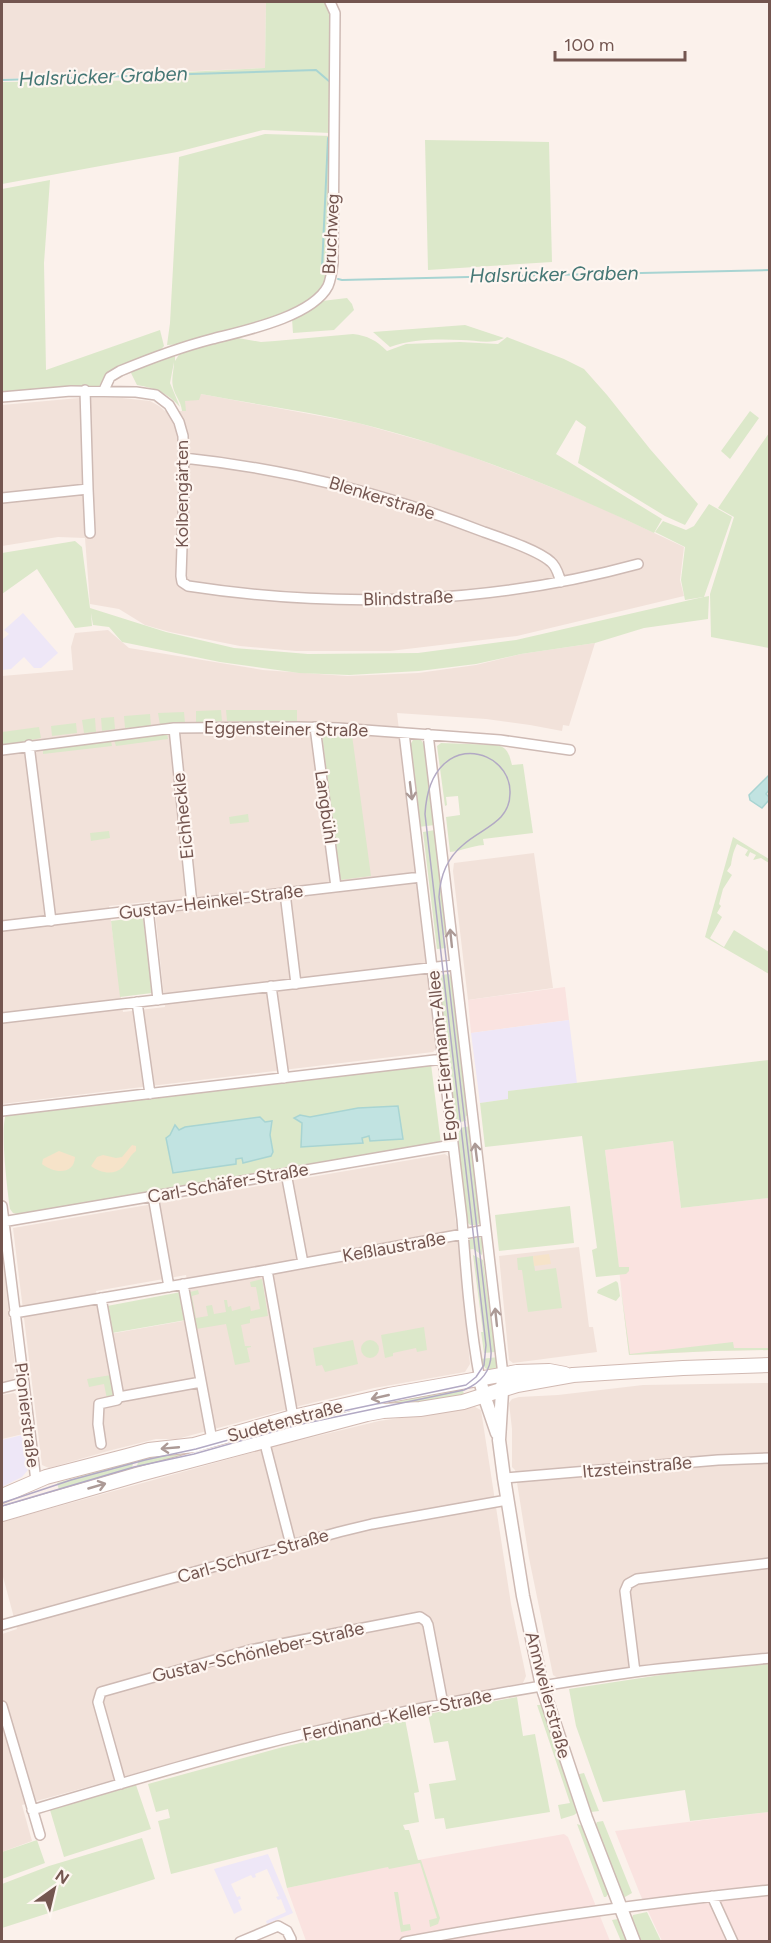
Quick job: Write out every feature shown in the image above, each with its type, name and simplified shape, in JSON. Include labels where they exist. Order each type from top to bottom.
[{"type":"main road","name":"Sudetenstraße","points":[[2,1514],[264,1440],[375,1412],[420,1409],[463,1402],[517,1385],[573,1375],[770,1365]]},
{"type":"main road","name":"Sudetenstraße","points":[[2,1496],[36,1480],[149,1450],[178,1448],[293,1417],[398,1393],[535,1371],[573,1375]]},
{"type":"main road","points":[[36,1480],[41,1502]]},
{"type":"street","name":"Bruchweg","points":[[104,390],[110,377],[120,371],[211,339],[282,319],[311,303],[328,286],[333,263],[335,134],[335,14],[330,2]]},
{"type":"street","points":[[85,390],[90,533]]},
{"type":"street","points":[[2,397],[104,390]]},
{"type":"street","name":"Kolbengärten","points":[[104,390],[151,393],[165,401],[175,412],[182,433],[184,458],[181,576]]},
{"type":"street","name":"Blenkerstraße","points":[[184,458],[284,472],[359,489],[398,501],[462,523],[542,556],[556,569],[561,582]]},
{"type":"street","points":[[2,498],[88,489]]},
{"type":"street","name":"Blindstraße","points":[[181,576],[182,582],[188,586],[236,593],[302,599],[348,600],[458,596],[561,582],[638,564]]},
{"type":"street","name":"Eggensteiner Straße","points":[[2,750],[174,728],[315,728],[404,732],[500,740],[570,750]]},
{"type":"street","name":"Eichheckle","points":[[174,728],[192,904]]},
{"type":"street","name":"Langbühl","points":[[315,728],[336,887]]},
{"type":"street","name":"Egon-Eiermann-Allee","points":[[404,732],[433,967],[463,1234],[466,1280],[480,1380]]},
{"type":"street","name":"Egon-Eiermann-Allee","points":[[428,734],[503,1375]]},
{"type":"street","points":[[29,745],[51,921]]},
{"type":"street","name":"Gustav-Heinkel-Straße","points":[[2,926],[421,877]]},
{"type":"street","points":[[285,893],[296,984]]},
{"type":"street","points":[[148,909],[158,1000]]},
{"type":"street","points":[[2,1018],[454,965]]},
{"type":"street","points":[[271,986],[284,1078]]},
{"type":"street","points":[[137,1002],[150,1094]]},
{"type":"street","points":[[2,1111],[442,1059]]},
{"type":"street","name":"Carl-Schäfer-Straße","points":[[2,1222],[452,1144]]},
{"type":"street","points":[[286,1173],[303,1263]]},
{"type":"street","points":[[153,1196],[169,1287]]},
{"type":"street","name":"Pionierstraße","points":[[2,1206],[2,1222],[36,1480]]},
{"type":"street","name":"Keßlaustraße","points":[[14,1313],[485,1230]]},
{"type":"street","points":[[267,1270],[293,1417]]},
{"type":"street","points":[[183,1284],[212,1440]]},
{"type":"street","points":[[101,1298],[119,1397]]},
{"type":"street","name":"Annweilerstraße","points":[[503,1375],[499,1440],[521,1586],[542,1686],[586,1818],[634,1941]]},
{"type":"street","name":"Annweilerstraße","points":[[480,1380],[499,1440]]},
{"type":"street","points":[[101,1444],[98,1424],[99,1404],[117,1400],[119,1397],[201,1382]]},
{"type":"street","points":[[2,1388],[22,1383]]},
{"type":"street","name":"Sudetenstraße","points":[[264,1440],[291,1545]]},
{"type":"street","name":"Itzsteinstraße","points":[[504,1478],[770,1458]]},
{"type":"street","name":"Carl-Schurz-Straße","points":[[2,1625],[372,1524],[507,1500]]},
{"type":"street","points":[[635,1672],[625,1591],[628,1584],[637,1579],[770,1563]]},
{"type":"street","name":"Gustav-Schönleber-Straße","points":[[121,1784],[99,1702],[101,1692],[250,1650],[420,1617],[428,1625],[443,1704]]},
{"type":"street","name":"Ferdinand-Keller-Straße","points":[[32,1810],[279,1740],[443,1704],[635,1672],[770,1658]]},
{"type":"street","points":[[2,1706],[5,1734],[40,1835]]},
{"type":"street","points":[[405,1941],[481,1927],[619,1907],[770,1890]]},
{"type":"street","points":[[712,1896],[733,1941]]},
{"type":"street","points":[[240,1941],[278,1926],[287,1931],[291,1939]]},
{"type":"shaded area","points":[[2,2],[266,2],[265,68],[2,79]]},
{"type":"shaded area","points":[[201,394],[358,423],[451,449],[597,506],[684,547],[680,580],[684,596],[517,636],[390,651],[296,651],[240,646],[170,632],[145,625],[119,609],[90,604],[85,538],[58,537],[2,546],[2,405],[79,398],[122,398],[150,401],[165,411],[185,411],[185,401]]},
{"type":"shaded area","points":[[23,613],[58,653],[41,668],[34,668],[24,657],[11,669],[2,670],[2,640],[9,634],[4,630]]},
{"type":"shaded area","points":[[108,630],[129,648],[263,670],[347,676],[418,673],[476,665],[521,654],[595,643],[569,726],[563,725],[562,731],[486,719],[397,713],[436,1049],[433,1052],[2,1104],[2,676],[73,670],[71,647],[75,633]],"holes":[[[154,901],[165,1007],[123,1012],[109,906]]]},
{"type":"shaded area","points":[[534,853],[553,988],[468,1000],[453,871],[454,863]]},
{"type":"shaded area","points":[[565,987],[569,1020],[471,1033],[468,1000]]},
{"type":"shaded area","points":[[569,1020],[577,1083],[509,1091],[509,1099],[480,1103],[471,1033]]},
{"type":"shaded area","points":[[673,1141],[681,1208],[769,1198],[769,1350],[629,1355],[605,1150]]},
{"type":"shaded area","points":[[445,1154],[449,1157],[470,1364],[465,1372],[374,1388],[177,1439],[156,1439],[49,1468],[42,1465],[13,1228]],"holes":[[[186,1275],[194,1319],[104,1335],[96,1291]]]},
{"type":"shaded area","points":[[579,1247],[589,1327],[593,1327],[597,1352],[513,1363],[509,1360],[499,1256]]},
{"type":"shaded area","points":[[2,1253],[16,1375],[13,1379],[2,1382]]},
{"type":"shaded area","points":[[769,1383],[769,1652],[558,1678],[553,1675],[529,1558],[515,1470],[512,1467],[509,1403],[512,1399],[519,1397],[643,1385]]},
{"type":"shaded area","points":[[14,1393],[19,1397],[23,1434],[2,1439],[2,1395]]},
{"type":"shaded area","points":[[475,1407],[481,1410],[511,1604],[526,1676],[523,1683],[420,1703],[265,1738],[22,1805],[32,1841],[2,1852],[2,1634],[17,1629],[2,1573],[2,1522],[276,1446],[379,1421]]},
{"type":"shaded area","points":[[22,1435],[28,1470],[22,1477],[2,1487],[2,1440]]},
{"type":"shaded area","points":[[769,1812],[769,1941],[662,1941],[615,1831]]},
{"type":"shaded area","points":[[564,1834],[568,1837],[610,1941],[306,1941],[287,1888],[418,1860]]},
{"type":"shaded area","points":[[268,1854],[293,1913],[267,1924],[266,1921],[286,1912],[281,1899],[278,1900],[276,1897],[279,1896],[267,1869],[255,1874],[256,1877],[253,1878],[251,1875],[231,1884],[237,1897],[240,1896],[241,1899],[238,1900],[242,1910],[234,1914],[214,1869]]},
{"type":"green space","points":[[266,2],[325,2],[332,14],[330,133],[263,130],[177,152],[2,184],[2,82],[173,80],[185,79],[185,72],[265,68]]},
{"type":"green space","points":[[265,134],[332,136],[326,281],[310,300],[273,317],[187,344],[167,345],[179,157]]},
{"type":"green space","points":[[425,140],[549,142],[552,262],[428,270]]},
{"type":"green space","points":[[50,180],[44,263],[46,370],[160,330],[164,346],[155,356],[109,372],[99,386],[2,393],[2,189]]},
{"type":"green space","points":[[347,298],[354,310],[334,330],[293,333],[292,319],[322,301]]},
{"type":"green space","points":[[465,325],[504,338],[488,342],[425,340],[390,347],[373,332]]},
{"type":"green space","points":[[353,334],[372,339],[387,351],[406,344],[460,342],[498,344],[507,337],[564,359],[584,369],[698,504],[685,525],[665,516],[578,463],[586,427],[576,420],[556,454],[662,519],[654,533],[509,470],[434,444],[358,423],[201,394],[199,400],[185,401],[186,411],[182,411],[172,384],[174,362],[170,383],[180,407],[161,392],[137,385],[131,373],[133,369],[175,356],[175,361],[180,353],[215,341],[238,338],[261,342]]},
{"type":"green space","points":[[750,411],[759,418],[730,459],[721,451]]},
{"type":"green space","points":[[769,433],[769,648],[711,637],[710,594],[734,517],[718,508]]},
{"type":"green space","points":[[709,504],[732,517],[704,597],[709,596],[708,619],[644,628],[595,643],[521,654],[476,664],[419,671],[349,675],[299,673],[220,662],[122,642],[109,627],[93,625],[91,613],[92,626],[75,628],[37,569],[2,594],[2,553],[75,541],[82,547],[90,608],[166,632],[234,648],[308,654],[418,653],[516,640],[703,597],[685,600],[681,580],[685,547],[655,532],[663,521],[686,530],[694,526]]},
{"type":"green space","points":[[221,710],[222,721],[196,723],[196,711]]},
{"type":"green space","points":[[226,710],[297,710],[297,722],[227,721]]},
{"type":"green space","points":[[184,712],[185,723],[160,725],[158,713]]},
{"type":"green space","points":[[150,714],[151,726],[125,728],[124,716]]},
{"type":"green space","points":[[114,717],[115,729],[102,731],[101,718]]},
{"type":"green space","points":[[95,718],[96,732],[84,733],[82,720]]},
{"type":"green space","points":[[76,723],[77,733],[52,736],[51,726]]},
{"type":"green space","points":[[39,727],[41,738],[3,746],[2,732]]},
{"type":"green space","points":[[167,733],[168,739],[116,746],[114,740]]},
{"type":"green space","points":[[322,734],[352,735],[371,876],[340,880]]},
{"type":"green space","points":[[413,740],[421,740],[425,746],[435,825],[418,827],[409,747]]},
{"type":"green space","points":[[111,741],[112,746],[43,754],[43,749]]},
{"type":"green space","points":[[441,743],[497,745],[508,752],[512,765],[523,764],[533,833],[483,839],[484,845],[450,852],[446,817],[460,815],[458,796],[446,797],[447,805],[445,806],[437,746]]},
{"type":"green space","points":[[248,814],[249,822],[230,824],[229,817]]},
{"type":"green space","points":[[435,830],[448,934],[444,935],[446,948],[437,949],[423,832]]},
{"type":"green space","points":[[109,831],[110,838],[91,841],[90,833]]},
{"type":"green space","points":[[733,837],[769,859],[769,863],[761,858],[753,860],[756,855],[750,852],[748,857],[745,855],[748,850],[737,844],[727,871],[732,875],[723,889],[719,904],[721,906],[717,913],[722,917],[710,938],[724,947],[734,930],[769,952],[769,974],[705,937]]},
{"type":"green space","points":[[143,917],[152,993],[120,997],[111,921]]},
{"type":"green space","points":[[449,974],[453,979],[469,1115],[466,1116],[466,1121],[454,1123],[438,981],[441,975]]},
{"type":"green space","points":[[769,1060],[769,1198],[681,1208],[673,1141],[605,1150],[619,1267],[629,1267],[626,1274],[596,1277],[592,1250],[597,1248],[582,1136],[485,1147],[480,1103],[508,1099],[508,1091]]},
{"type":"green space","points":[[431,1064],[441,1144],[18,1217],[18,1214],[13,1213],[10,1209],[4,1145],[6,1114]]},
{"type":"green space","points":[[471,1126],[481,1220],[478,1225],[470,1225],[466,1221],[455,1133],[459,1133],[459,1128]]},
{"type":"green space","points":[[570,1206],[574,1243],[499,1251],[495,1215]]},
{"type":"green space","points":[[480,1237],[486,1246],[482,1247],[482,1255],[473,1249],[467,1250],[467,1242],[470,1239]]},
{"type":"green space","points":[[473,1255],[483,1260],[495,1352],[484,1353]]},
{"type":"green space","points":[[533,1256],[535,1271],[556,1268],[562,1308],[528,1312],[522,1270],[518,1270],[517,1258]]},
{"type":"green space","points":[[262,1279],[268,1316],[250,1319],[250,1323],[241,1325],[245,1346],[251,1346],[247,1348],[250,1362],[235,1365],[226,1324],[196,1329],[190,1292],[198,1290],[199,1294],[192,1296],[196,1318],[208,1316],[206,1306],[212,1305],[214,1314],[226,1312],[224,1300],[227,1300],[228,1307],[231,1306],[232,1311],[250,1306],[251,1311],[260,1309],[256,1287],[251,1287],[250,1282]]},
{"type":"green space","points":[[616,1281],[620,1296],[616,1301],[597,1293],[598,1290]]},
{"type":"green space","points":[[620,1282],[630,1354],[733,1342],[734,1348],[769,1348],[769,1350],[629,1355]]},
{"type":"green space","points":[[181,1292],[186,1320],[112,1333],[107,1306]]},
{"type":"green space","points":[[424,1327],[427,1350],[417,1352],[416,1348],[393,1353],[393,1356],[385,1358],[381,1335]]},
{"type":"green space","points":[[353,1340],[358,1364],[325,1372],[322,1365],[316,1366],[313,1348]]},
{"type":"green space","points":[[366,1340],[374,1340],[379,1345],[377,1356],[366,1358],[361,1353],[361,1345]]},
{"type":"green space","points":[[499,1357],[497,1367],[490,1372],[483,1366],[480,1359]]},
{"type":"green space","points":[[111,1375],[115,1398],[107,1399],[104,1384],[89,1387],[87,1379]]},
{"type":"green space","points":[[462,1385],[464,1395],[136,1469],[139,1459],[320,1413]]},
{"type":"green space","points":[[134,1461],[131,1470],[59,1490],[57,1483]]},
{"type":"green space","points":[[769,1663],[769,1812],[690,1821],[685,1790],[603,1802],[576,1726],[569,1689],[674,1673]]},
{"type":"green space","points":[[517,1697],[523,1736],[535,1734],[550,1812],[446,1829],[444,1818],[435,1819],[429,1784],[456,1780],[448,1741],[434,1743],[428,1714]]},
{"type":"green space","points":[[537,1705],[541,1705],[546,1710],[578,1812],[561,1819],[558,1805],[570,1803]]},
{"type":"green space","points":[[405,1719],[419,1792],[414,1793],[419,1822],[403,1825],[405,1830],[409,1830],[418,1860],[421,1860],[440,1918],[438,1924],[430,1927],[429,1920],[437,1918],[420,1863],[389,1869],[388,1867],[287,1888],[277,1847],[171,1874],[158,1821],[170,1818],[168,1809],[156,1812],[148,1784],[283,1747]]},
{"type":"green space","points":[[584,1773],[599,1811],[587,1810],[575,1775]]},
{"type":"green space","points":[[136,1785],[151,1829],[64,1857],[50,1810]]},
{"type":"green space","points":[[603,1821],[632,1893],[625,1897],[621,1896],[595,1826],[597,1822]]},
{"type":"green space","points":[[577,1824],[583,1826],[608,1887],[606,1897],[604,1897]]},
{"type":"green space","points":[[142,1838],[155,1879],[2,1928],[2,1884],[49,1866]]},
{"type":"green space","points":[[37,1840],[45,1863],[2,1879],[2,1852]]},
{"type":"green space","points":[[394,1892],[398,1892],[403,1925],[410,1924],[411,1930],[401,1932]]},
{"type":"green space","points":[[647,1912],[661,1941],[640,1941],[631,1921],[633,1915]]},
{"type":"green space","points":[[618,1919],[622,1922],[631,1941],[621,1941],[612,1920]]},
{"type":"sand","points":[[132,1145],[136,1146],[136,1151],[119,1170],[107,1172],[91,1166],[97,1157],[103,1155],[122,1157]]},
{"type":"sand","points":[[59,1151],[75,1157],[71,1167],[57,1171],[42,1164],[43,1159]]},
{"type":"sand","points":[[549,1254],[551,1264],[534,1266],[533,1256]]},
{"type":"water","points":[[768,776],[769,790],[766,794],[769,800],[762,808],[750,800],[749,795]]},
{"type":"water","points":[[398,1106],[403,1139],[370,1141],[369,1136],[362,1138],[363,1143],[301,1147],[302,1123],[294,1118],[300,1115],[310,1117],[358,1108]]},
{"type":"water","points":[[260,1117],[265,1122],[272,1121],[270,1135],[273,1152],[271,1156],[243,1163],[242,1158],[236,1159],[236,1164],[173,1173],[166,1138],[175,1125],[179,1130],[185,1127]]},
{"type":"waterway","name":"Halsrücker Graben","points":[[2,80],[316,70],[330,82]]},
{"type":"waterway","name":"Halsrücker Graben","points":[[324,272],[322,268],[328,138]]},
{"type":"waterway","name":"Halsrücker Graben","points":[[338,279],[770,270]]},
{"type":"tram line","points":[[2,1503],[71,1480],[296,1421],[466,1385],[476,1377],[484,1365],[486,1345],[425,814],[430,787],[444,764],[454,757],[465,754],[487,757],[504,771],[510,793],[509,803],[500,818],[457,850],[443,875],[439,897],[491,1351],[490,1364],[484,1375],[476,1384],[464,1390],[297,1425],[194,1454],[134,1467],[2,1506]]}]
